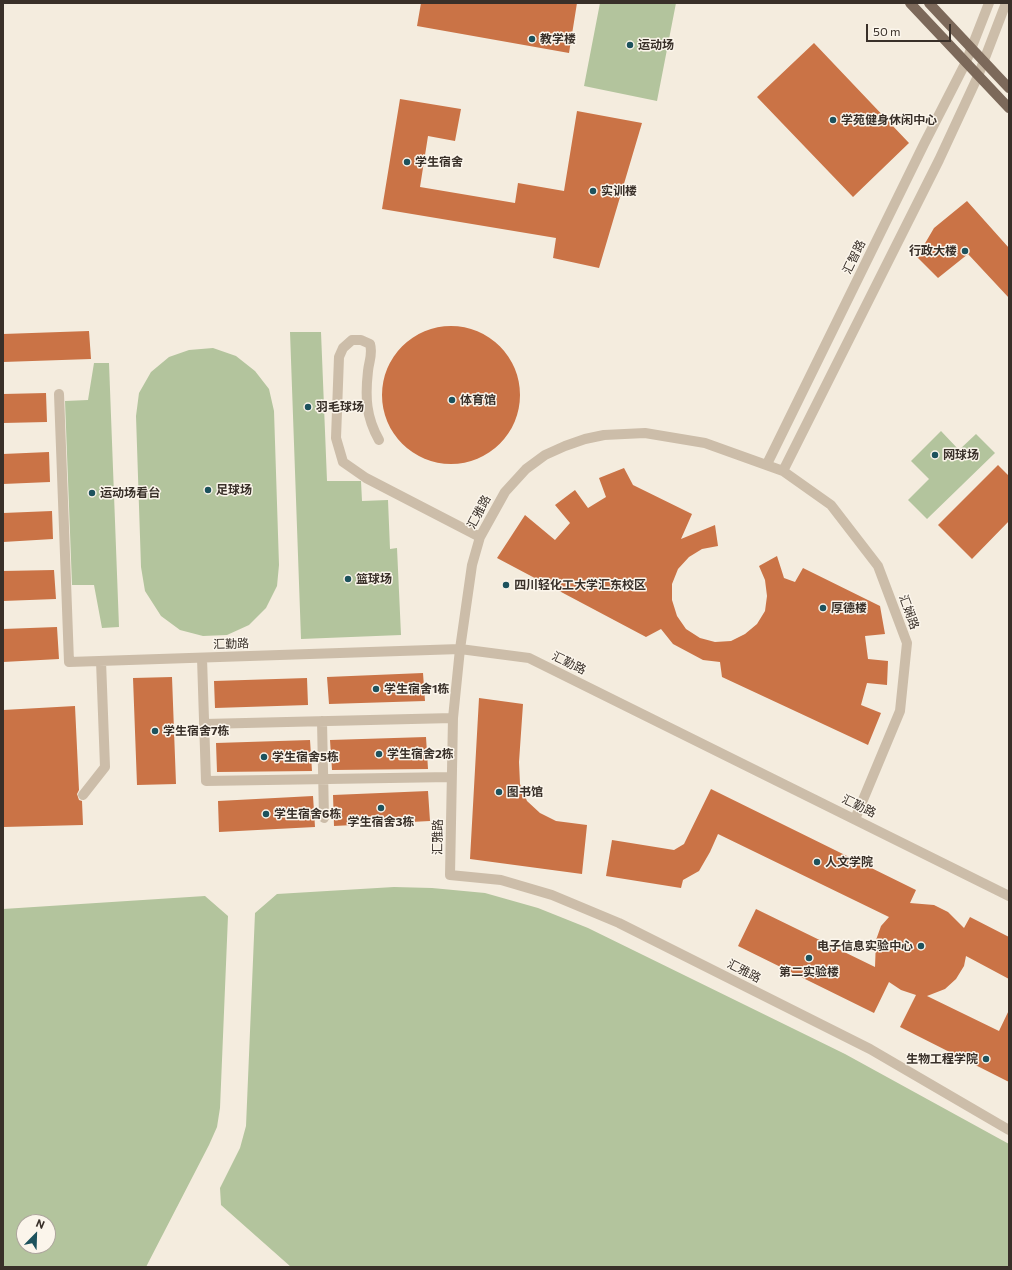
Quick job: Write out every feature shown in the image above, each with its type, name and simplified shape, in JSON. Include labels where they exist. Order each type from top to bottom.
[{"type":"main road","points":[[910,3],[1009,108]]},
{"type":"main road","points":[[929,3],[1009,88]]},
{"type":"street","name":"汇智路","points":[[767,464],[924,144],[966,62],[990,3]]},
{"type":"street","points":[[783,470],[936,167],[984,62],[1006,3]]},
{"type":"street","points":[[379,440],[372,427],[366,390],[372,352],[370,344],[361,340],[352,340],[342,348],[339,357],[336,438],[343,462],[366,478],[480,537]]},
{"type":"street","name":"汇勤路","points":[[59,394],[69,662],[460,649],[529,658],[1009,896]]},
{"type":"street","name":"汇雅路","points":[[783,470],[705,443],[645,433],[604,435],[585,439],[545,454],[526,469],[505,492],[480,537],[472,565],[460,649],[453,718],[450,875],[501,880],[552,895],[619,923],[870,1049],[1009,1130]]},
{"type":"street","name":"汇娴路","points":[[783,470],[831,505],[878,566],[907,643],[900,711],[855,819]]},
{"type":"street","points":[[202,658],[206,781],[451,777]]},
{"type":"street","points":[[83,795],[105,767],[101,661]]},
{"type":"street","points":[[204,724],[453,718]]},
{"type":"street","points":[[322,722],[324,818]]},
{"type":"green space","name":"运动场","points":[[600,3],[676,3],[657,101],[584,86]]},
{"type":"green space","points":[[290,332],[321,332],[327,481],[361,481],[362,501],[388,500],[390,549],[397,548],[401,635],[301,639]]},
{"type":"green space","name":"足球场","points":[[213,348],[236,356],[255,371],[269,389],[274,411],[279,565],[277,586],[266,608],[249,625],[227,635],[203,636],[180,630],[161,616],[145,591],[141,567],[136,416],[139,393],[151,372],[169,357],[189,350]]},
{"type":"green space","name":"运动场看台","points":[[94,363],[109,363],[119,627],[102,628],[94,585],[72,585],[65,401],[88,400]]},
{"type":"green space","points":[[941,431],[959,450],[976,434],[995,453],[927,519],[908,500],[929,479],[911,461]]},
{"type":"green space","points":[[394,887],[432,888],[485,893],[538,908],[588,928],[845,1054],[1009,1144],[1009,1267],[291,1267],[221,1205],[220,1188],[240,1148],[246,1126],[255,913],[277,894]]},
{"type":"green space","points":[[205,896],[228,916],[220,1108],[217,1127],[146,1267],[3,1267],[3,909]]},
{"type":"building","name":"教学楼","points":[[421,3],[577,3],[569,53],[417,26]]},
{"type":"building","name":"学苑健身休闲中心","points":[[814,43],[909,143],[853,197],[757,97]]},
{"type":"building","points":[[400,99],[461,109],[455,141],[428,136],[420,187],[515,203],[518,183],[564,191],[577,111],[642,123],[599,268],[553,258],[556,238],[382,209]]},
{"type":"building","name":"行政大楼","points":[[967,201],[1009,248],[1009,298],[968,254],[938,278],[917,257],[934,228]]},
{"type":"building","name":"体育馆","points":[[444,326],[458,326],[484,334],[500,346],[512,362],[515,369],[519,382],[519,408],[515,421],[512,428],[500,444],[484,456],[477,459],[458,464],[444,464],[418,456],[402,444],[390,428],[387,421],[382,402],[382,388],[390,362],[402,346],[418,334],[425,331]]},
{"type":"building","points":[[89,331],[91,359],[3,362],[3,334]]},
{"type":"building","points":[[46,393],[47,422],[3,423],[3,394]]},
{"type":"building","points":[[49,452],[50,482],[3,484],[3,454]]},
{"type":"building","points":[[998,465],[1009,476],[1009,521],[972,559],[938,525]]},
{"type":"building","name":"厚德楼","points":[[624,468],[633,485],[692,514],[681,539],[715,525],[718,546],[702,549],[689,557],[678,569],[672,584],[672,600],[677,616],[686,629],[700,638],[715,642],[731,641],[745,634],[757,624],[765,611],[767,596],[765,580],[759,566],[777,556],[784,578],[795,582],[803,568],[880,606],[885,634],[865,636],[868,659],[888,661],[887,685],[867,683],[861,705],[881,713],[868,745],[722,677],[720,662],[703,660],[673,644],[661,629],[646,637],[497,558],[525,515],[555,540],[570,523],[555,505],[575,490],[588,508],[606,497],[599,478]]},
{"type":"building","points":[[52,511],[53,539],[3,542],[3,513]]},
{"type":"building","points":[[54,570],[56,599],[3,601],[3,571]]},
{"type":"building","points":[[57,627],[59,659],[3,662],[3,629]]},
{"type":"building","name":"学生宿舍1栋","points":[[423,673],[425,701],[329,704],[327,677]]},
{"type":"building","name":"学生宿舍7栋","points":[[172,677],[176,784],[137,785],[133,678]]},
{"type":"building","points":[[307,678],[308,705],[215,708],[214,681]]},
{"type":"building","name":"图书馆","points":[[479,698],[523,704],[519,762],[520,784],[527,801],[540,813],[556,821],[587,825],[582,874],[470,859]]},
{"type":"building","points":[[75,706],[79,790],[77,794],[79,800],[82,801],[83,825],[3,827],[3,710]]},
{"type":"building","name":"学生宿舍2栋","points":[[426,737],[428,769],[332,770],[330,740]]},
{"type":"building","name":"学生宿舍5栋","points":[[310,740],[312,771],[217,772],[216,743]]},
{"type":"building","points":[[711,789],[916,890],[910,903],[934,905],[948,912],[964,928],[970,917],[1009,937],[1009,979],[966,956],[964,966],[956,979],[945,989],[927,996],[999,1031],[1009,1010],[1009,1082],[900,1027],[916,995],[901,990],[889,982],[874,1013],[738,946],[756,909],[875,967],[876,940],[881,926],[889,917],[718,834],[699,871],[683,880],[681,888],[606,876],[612,840],[674,850],[684,844]]},
{"type":"building","name":"学生宿舍3栋","points":[[428,791],[430,821],[334,826],[333,795]]},
{"type":"building","name":"学生宿舍6栋","points":[[313,796],[315,827],[219,832],[218,801]]},
{"type":"place","name":"教学楼","points":[[532,39]]},
{"type":"place","name":"运动场","points":[[630,45]]},
{"type":"place","name":"学苑健身休闲中心","points":[[833,120]]},
{"type":"place","name":"学生宿舍","points":[[407,162]]},
{"type":"place","name":"实训楼","points":[[593,191]]},
{"type":"place","name":"行政大楼","points":[[965,251]]},
{"type":"place","name":"体育馆","points":[[452,400]]},
{"type":"place","name":"羽毛球场","points":[[308,407]]},
{"type":"place","name":"网球场","points":[[935,455]]},
{"type":"place","name":"足球场","points":[[208,490]]},
{"type":"place","name":"运动场看台","points":[[92,493]]},
{"type":"place","name":"篮球场","points":[[348,579]]},
{"type":"place","name":"四川轻化工大学汇东校区","points":[[506,585]]},
{"type":"place","name":"厚德楼","points":[[823,608]]},
{"type":"place","name":"学生宿舍1栋","points":[[376,689]]},
{"type":"place","name":"学生宿舍7栋","points":[[155,731]]},
{"type":"place","name":"学生宿舍2栋","points":[[379,754]]},
{"type":"place","name":"学生宿舍5栋","points":[[264,757]]},
{"type":"place","name":"图书馆","points":[[499,792]]},
{"type":"place","name":"学生宿舍3栋","points":[[381,808]]},
{"type":"place","name":"学生宿舍6栋","points":[[266,814]]},
{"type":"place","name":"人文学院","points":[[817,862]]},
{"type":"place","name":"电子信息实验中心","points":[[921,946]]},
{"type":"place","name":"第二实验楼","points":[[809,958]]},
{"type":"place","name":"生物工程学院","points":[[986,1059]]}]
